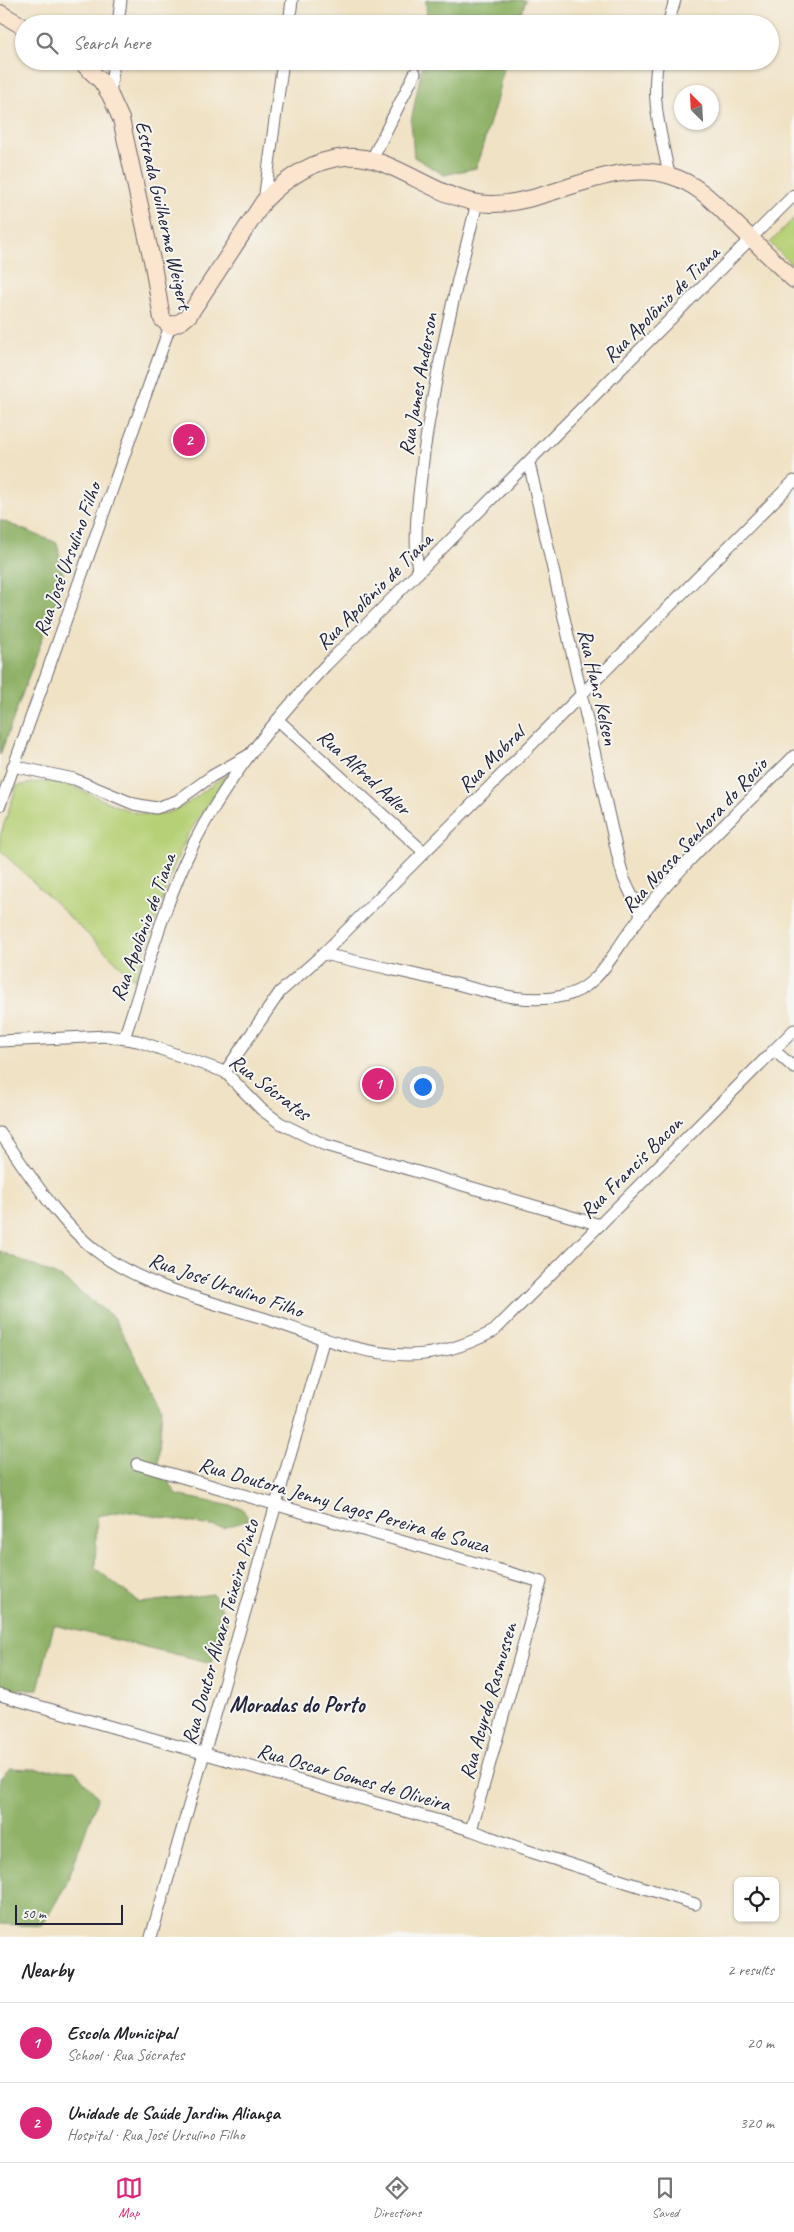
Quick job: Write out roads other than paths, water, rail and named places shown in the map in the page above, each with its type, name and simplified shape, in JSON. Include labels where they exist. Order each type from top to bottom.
[{"type":"street","points":[[119,15],[121,0]]},
{"type":"street","points":[[290,15],[292,0]]},
{"type":"street","points":[[671,15],[675,0]]},
{"type":"street","points":[[0,13],[15,22]]},
{"type":"street","name":"Estrada Guilherme Weigert","points":[[89,70],[101,81],[110,95],[121,120],[128,144],[153,265],[162,319],[170,326],[182,321],[188,315],[264,201],[278,187],[312,166],[344,157],[357,156],[372,159],[443,193],[478,203],[492,204],[519,200],[609,176],[650,172],[669,175],[684,180],[697,188],[794,280]]},
{"type":"street","points":[[110,95],[113,70]]},
{"type":"street","points":[[264,201],[282,70]]},
{"type":"street","points":[[657,70],[655,85],[657,108],[669,175]]},
{"type":"street","points":[[372,159],[416,73]]},
{"type":"street","name":"Rua Apolônio de Tiana","points":[[124,1038],[170,903],[193,846],[209,816],[251,754],[278,720],[315,677],[794,196]]},
{"type":"street","name":"Rua James Anderson","points":[[418,573],[414,530],[427,432],[450,313],[478,203]]},
{"type":"street","name":"Rua José Ursulino Filho","points":[[0,806],[170,326]]},
{"type":"street","name":"Rua Hans Kelsen","points":[[529,463],[619,861],[624,879],[641,915]]},
{"type":"street","name":"Rua Mobral","points":[[225,1072],[280,992],[323,954],[794,481]]},
{"type":"street","name":"Rua Alfred Adler","points":[[278,720],[424,852]]},
{"type":"street","points":[[13,766],[74,779],[134,804],[156,808],[177,801],[224,768],[251,754]]},
{"type":"street","name":"Rua Nossa Senhora do Rocio","points":[[323,954],[513,997],[547,999],[566,996],[590,984],[641,915],[680,871],[794,756]]},
{"type":"street","name":"Rua Francis Bacon","points":[[494,1331],[794,1030]]},
{"type":"street","name":"Rua Sócrates","points":[[0,1041],[93,1036],[124,1038],[225,1072],[261,1109],[280,1123],[325,1145],[600,1225]]},
{"type":"street","points":[[774,1050],[794,1068]]},
{"type":"street","name":"Rua José Ursulino Filho","points":[[0,1134],[79,1237],[109,1260],[178,1291],[370,1351],[408,1355],[452,1349],[494,1331]]},
{"type":"street","name":"Rua Doutor Álvaro Teixeira Pinto","points":[[152,1937],[324,1338]]},
{"type":"street","name":"Rua Doutora Jenny Lagos Pereira de Souza","points":[[137,1464],[541,1582]]},
{"type":"street","name":"Rua Acyrdo Rasmussen","points":[[471,1830],[541,1582]]},
{"type":"street","name":"Rua Oscar Gomes de Oliveira","points":[[0,1695],[471,1830],[522,1849],[694,1904]]},
{"type":"place","name":"Unidade de Saúde Jardim Aliança","points":[[189,440]]},
{"type":"place","name":"Escola Municipal","points":[[378,1084]]},
{"type":"district","name":"Moradas do Porto","points":[[297,1705]]}]
